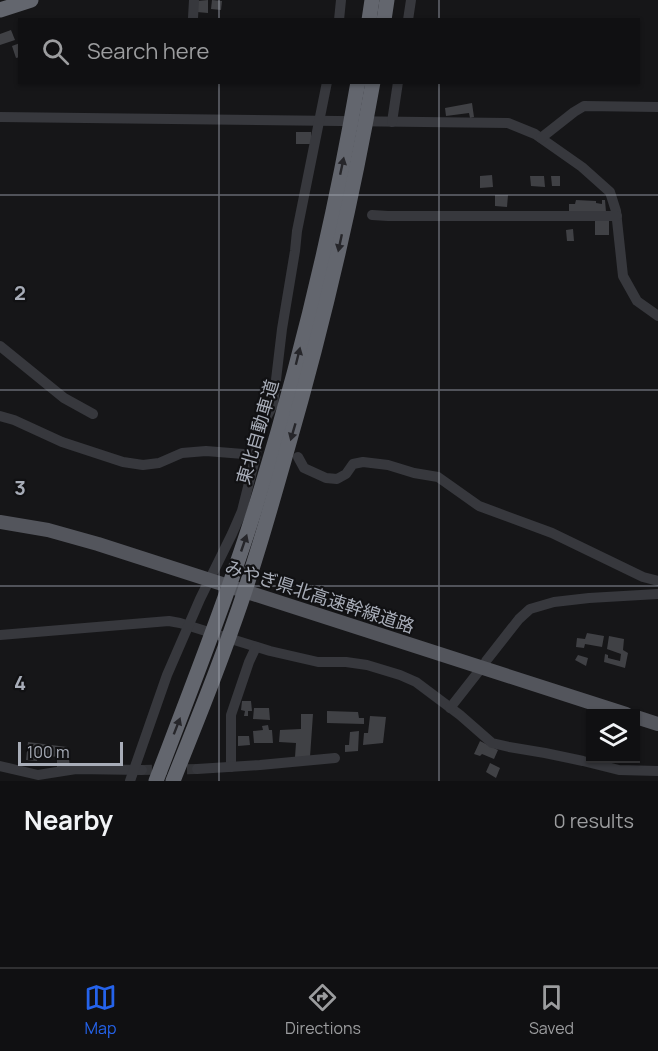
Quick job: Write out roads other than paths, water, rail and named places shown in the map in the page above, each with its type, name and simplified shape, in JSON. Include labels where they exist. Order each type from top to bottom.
[{"type":"highway","points":[[0,10],[31,0]]},
{"type":"highway","points":[[369,18],[372,0]]},
{"type":"highway","points":[[384,18],[387,0]]},
{"type":"highway","name":"東北自動車道","points":[[156,781],[216,624],[254,511],[291,387],[323,257],[358,84]]},
{"type":"highway","name":"東北自動車道","points":[[173,781],[232,629],[269,516],[337,260],[373,84]]},
{"type":"main road","name":"みやぎ県北高速幹線道路","points":[[0,522],[41,528],[68,535],[611,709]]},
{"type":"main road","points":[[640,718],[658,724]]},
{"type":"street","points":[[193,18],[194,0]]},
{"type":"street","points":[[339,18],[341,0]]},
{"type":"street","points":[[408,18],[411,0]]},
{"type":"street","points":[[130,781],[138,770],[167,675],[242,511],[260,449],[258,434],[273,405],[297,231],[327,84]]},
{"type":"street","points":[[389,122],[398,84]]},
{"type":"street","points":[[541,138],[584,106],[658,107]]},
{"type":"street","points":[[0,117],[508,123],[541,138],[582,167],[610,192],[617,216],[623,276],[637,301],[658,316]]},
{"type":"street","points":[[372,214],[388,216],[617,216]]},
{"type":"street","points":[[0,346],[64,398],[93,414]]},
{"type":"street","points":[[0,416],[62,442],[123,462],[143,465],[159,463],[182,453],[260,449]]},
{"type":"street","points":[[298,457],[304,468],[326,478],[337,479],[346,474],[353,464],[363,462],[388,465],[438,477],[479,506],[552,533],[643,577],[658,581]]},
{"type":"street","points":[[486,661],[519,619],[530,609],[554,602],[658,594]]},
{"type":"street","points":[[0,635],[170,621],[256,647],[318,662],[367,665],[400,675],[416,682],[492,743],[619,770],[658,771]]},
{"type":"street","points":[[231,767],[231,715],[256,647]]},
{"type":"street","points":[[450,708],[479,671]]},
{"type":"street","points":[[196,781],[199,769],[335,758]]},
{"type":"street","points":[[0,766],[38,775],[76,769],[138,770]]},
{"type":"tunnel","points":[[142,770],[197,769]]}]
